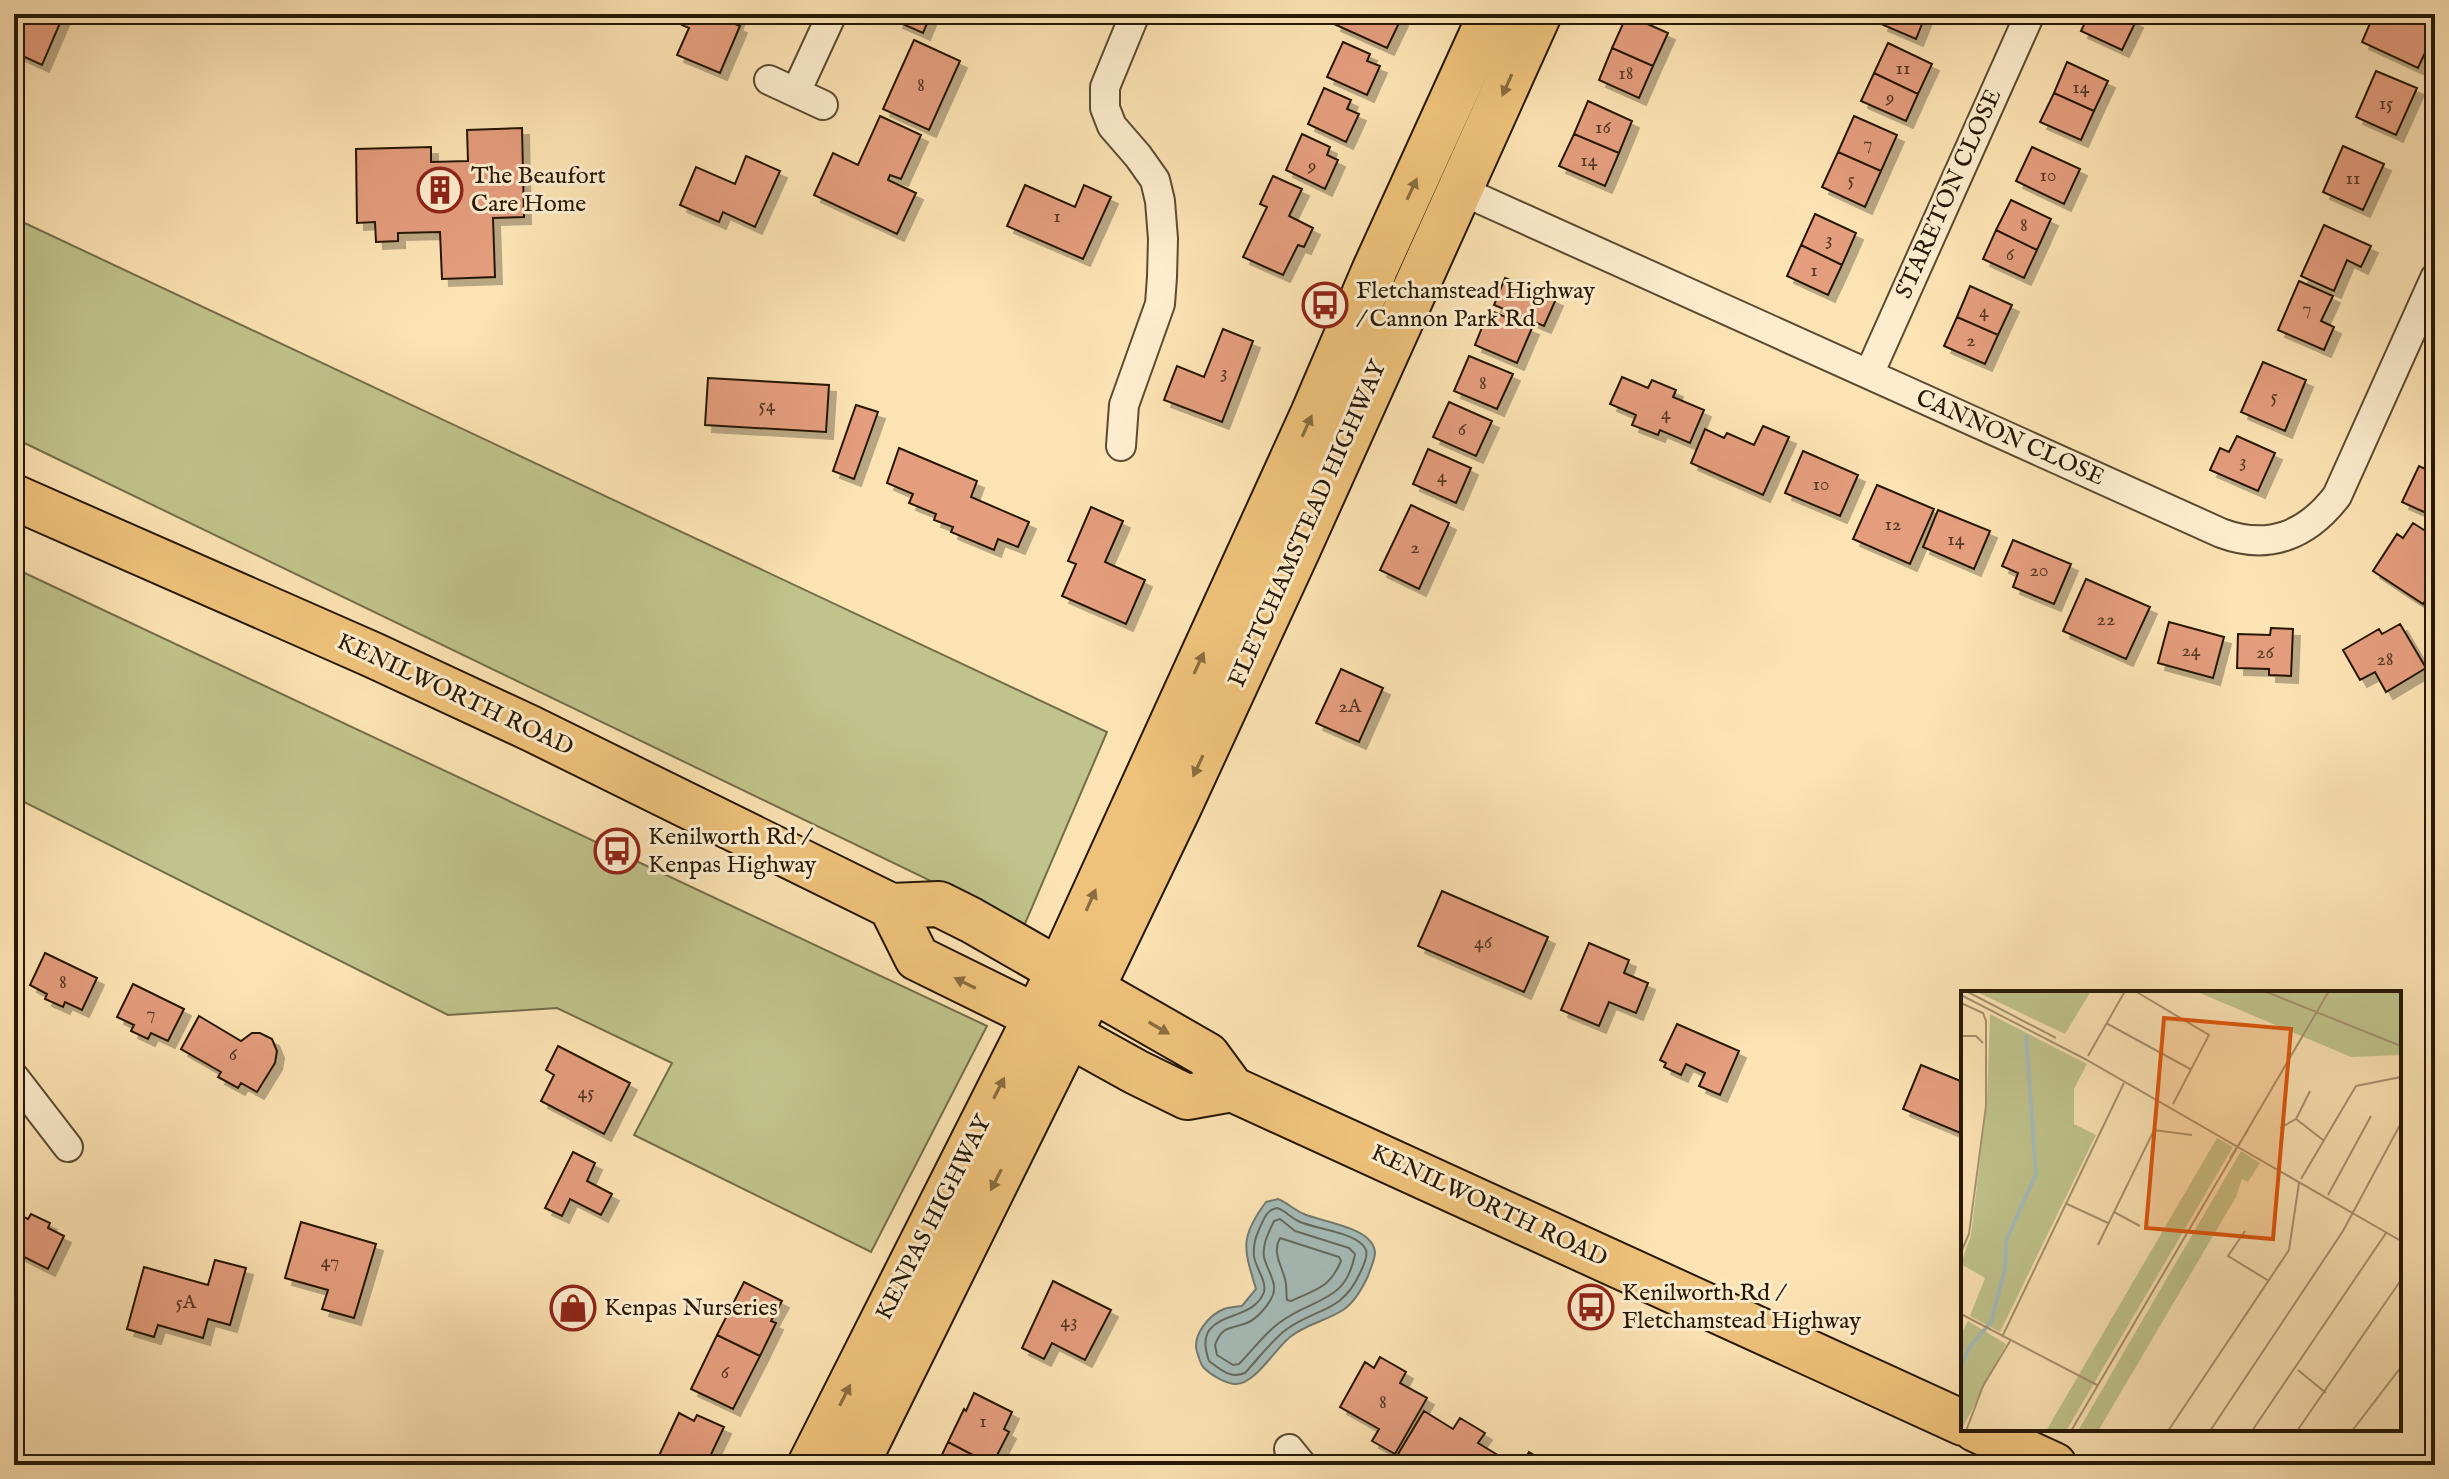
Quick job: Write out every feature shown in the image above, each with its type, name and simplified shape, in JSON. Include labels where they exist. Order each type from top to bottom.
[{"type":"main road","name":"FLETCHAMSTEAD HIGHWAY","points":[[1076,980],[1375,269],[1491,14]]},
{"type":"main road","name":"FLETCHAMSTEAD HIGHWAY","points":[[1076,980],[1292,563],[1539,14]]},
{"type":"main road","name":"KENILWORTH ROAD","points":[[14,497],[530,728],[891,906],[939,904],[1006,938],[1207,1055],[1232,1089],[1961,1422]]},
{"type":"main road","points":[[891,906],[917,958],[1187,1097],[1232,1089]]},
{"type":"main road","name":"KENPAS HIGHWAY","points":[[810,1465],[1076,980]]},
{"type":"main road","name":"KENPAS HIGHWAY","points":[[856,1465],[1052,1026]]},
{"type":"main road","points":[[1979,1431],[2054,1465]]},
{"type":"street","points":[[796,92],[832,14]]},
{"type":"street","points":[[1121,446],[1124,405],[1160,304],[1162,277],[1162,226],[1155,180],[1112,126],[1105,108],[1105,87],[1135,14]]},
{"type":"street","name":"STARETON CLOSE","points":[[1869,374],[2030,14]]},
{"type":"street","points":[[769,80],[823,105]]},
{"type":"street","name":"CANNON CLOSE","points":[[1460,190],[2221,533],[2255,540],[2279,538],[2305,527],[2317,519],[2337,496],[2435,278]]},
{"type":"street","points":[[14,1077],[68,1147]]},
{"type":"green space","points":[[14,218],[1107,732],[1024,926],[14,438]]},
{"type":"green space","points":[[14,568],[987,1026],[871,1252],[634,1135],[672,1063],[557,1008],[448,1015],[14,797]]},
{"type":"water","points":[[1278,1199],[1304,1214],[1357,1231],[1372,1244],[1374,1258],[1363,1286],[1347,1307],[1290,1337],[1250,1378],[1236,1384],[1228,1382],[1203,1366],[1197,1352],[1197,1339],[1203,1326],[1213,1316],[1226,1308],[1242,1306],[1256,1289],[1247,1253],[1248,1235],[1266,1202]]},
{"type":"building","points":[[14,14],[63,16],[42,65],[14,52]]},
{"type":"building","points":[[687,14],[739,14],[735,24],[740,26],[720,73],[677,55],[689,28],[682,25]]},
{"type":"building","points":[[899,14],[931,14],[923,33],[896,21]]},
{"type":"building","points":[[1339,14],[1390,14],[1401,19],[1387,48],[1334,24]]},
{"type":"building","points":[[1885,14],[1926,14],[1916,39],[1881,24]]},
{"type":"building","points":[[2089,14],[2122,14],[2136,21],[2122,50],[2081,31]]},
{"type":"building","points":[[2374,14],[2424,14],[2435,19],[2435,31],[2418,68],[2362,42]]},
{"type":"building","points":[[1627,15],[1668,33],[1653,66],[1612,48]]},
{"type":"building","points":[[914,40],[960,61],[929,130],[883,109]]},
{"type":"building","points":[[1343,42],[1370,54],[1367,61],[1380,66],[1367,95],[1327,77]]},
{"type":"building","points":[[1888,43],[1932,64],[1918,94],[1874,73]]},
{"type":"building","points":[[1612,48],[1653,66],[1639,98],[1599,80]]},
{"type":"building","points":[[2067,62],[2108,81],[2094,111],[2054,93]]},
{"type":"building","points":[[2376,71],[2417,88],[2396,135],[2356,117]]},
{"type":"building","points":[[1874,73],[1918,94],[1906,121],[1861,101]]},
{"type":"building","points":[[1324,88],[1351,100],[1347,109],[1359,114],[1346,142],[1308,124]]},
{"type":"building","points":[[2054,93],[2094,111],[2081,140],[2040,122]]},
{"type":"building","points":[[1588,101],[1632,121],[1619,153],[1574,134]]},
{"type":"building","points":[[880,116],[921,135],[901,179],[890,175],[888,180],[916,193],[897,234],[814,195],[833,153],[858,165]]},
{"type":"building","points":[[1854,116],[1897,135],[1881,171],[1838,152]]},
{"type":"building","name":"The Beaufort Care Home","points":[[522,128],[524,217],[493,218],[495,277],[442,279],[440,232],[398,233],[398,241],[376,242],[375,222],[357,223],[356,149],[431,147],[431,162],[468,161],[467,130]]},
{"type":"building","points":[[1302,134],[1330,147],[1327,155],[1338,160],[1325,189],[1286,170]]},
{"type":"building","points":[[1574,134],[1619,153],[1605,186],[1559,166]]},
{"type":"building","points":[[2343,146],[2384,164],[2363,210],[2323,192]]},
{"type":"building","points":[[2032,147],[2080,169],[2064,204],[2016,181]]},
{"type":"building","points":[[1838,152],[1881,171],[1865,207],[1822,187]]},
{"type":"building","points":[[746,156],[780,171],[755,227],[723,212],[719,222],[680,205],[696,167],[735,184]]},
{"type":"building","points":[[1273,176],[1302,189],[1289,216],[1313,228],[1304,247],[1298,245],[1283,275],[1243,257],[1267,207],[1260,204]]},
{"type":"building","points":[[1025,185],[1075,207],[1084,185],[1111,197],[1083,259],[1007,226]]},
{"type":"building","points":[[2011,200],[2051,219],[2037,250],[1996,230]]},
{"type":"building","points":[[1815,214],[1856,233],[1842,265],[1801,245]]},
{"type":"building","points":[[2324,225],[2371,246],[2361,267],[2347,260],[2334,291],[2301,276]]},
{"type":"building","points":[[1996,230],[2037,250],[2024,278],[1983,259]]},
{"type":"building","points":[[1801,245],[1842,265],[1828,295],[1787,276]]},
{"type":"building","points":[[1505,278],[1556,299],[1544,326],[1494,305]]},
{"type":"building","points":[[2299,281],[2333,296],[2321,321],[2334,327],[2324,350],[2278,330]]},
{"type":"building","points":[[1970,286],[2012,305],[1998,335],[1957,317]]},
{"type":"building","points":[[1489,310],[1532,328],[1517,363],[1475,345]]},
{"type":"building","points":[[1957,317],[1998,335],[1985,364],[1944,346]]},
{"type":"building","points":[[1223,329],[1253,341],[1222,422],[1164,400],[1177,366],[1204,377]]},
{"type":"building","points":[[1469,356],[1513,374],[1497,409],[1454,391]]},
{"type":"building","points":[[2263,362],[2306,380],[2285,431],[2241,412]]},
{"type":"building","points":[[1622,377],[1648,388],[1652,380],[1676,390],[1673,397],[1704,410],[1690,443],[1660,430],[1658,435],[1632,425],[1636,415],[1610,404]]},
{"type":"building","points":[[708,378],[829,385],[826,432],[705,425]]},
{"type":"building","points":[[1449,402],[1492,421],[1476,456],[1433,437]]},
{"type":"building","points":[[856,405],[878,412],[854,479],[833,471]]},
{"type":"building","points":[[1763,426],[1789,437],[1763,495],[1691,463],[1705,429],[1724,438],[1727,433],[1754,445]]},
{"type":"building","points":[[2237,436],[2275,453],[2258,491],[2210,470],[2220,448],[2229,452]]},
{"type":"building","points":[[899,448],[977,481],[971,497],[1029,522],[1018,547],[998,539],[994,550],[951,532],[953,527],[934,520],[936,514],[909,503],[913,494],[887,483]]},
{"type":"building","points":[[1428,449],[1471,468],[1456,503],[1413,484]]},
{"type":"building","points":[[1803,451],[1858,475],[1840,516],[1785,493]]},
{"type":"building","points":[[2435,465],[2435,517],[2402,502],[2419,466],[2432,472]]},
{"type":"building","points":[[1877,485],[1934,509],[1910,564],[1853,539]]},
{"type":"building","points":[[1411,505],[1449,523],[1419,589],[1380,570]]},
{"type":"building","points":[[1091,507],[1123,521],[1105,562],[1145,580],[1126,624],[1062,596],[1076,564],[1068,561]]},
{"type":"building","points":[[1938,510],[1990,531],[1974,569],[1923,547]]},
{"type":"building","points":[[2413,523],[2435,537],[2435,586],[2423,604],[2373,571],[2397,534],[2403,538]]},
{"type":"building","points":[[2013,540],[2071,564],[2054,604],[2013,587],[2018,573],[2002,566]]},
{"type":"building","points":[[2086,579],[2150,607],[2126,659],[2063,631]]},
{"type":"building","points":[[2169,622],[2224,637],[2213,678],[2158,663]]},
{"type":"building","points":[[2400,624],[2426,668],[2386,692],[2375,672],[2360,680],[2343,650],[2379,629],[2382,634]]},
{"type":"building","points":[[2271,628],[2293,629],[2291,676],[2269,675],[2269,669],[2237,668],[2238,634],[2270,635]]},
{"type":"building","points":[[1341,669],[1383,688],[1359,742],[1316,723]]},
{"type":"building","points":[[1442,891],[1548,937],[1524,992],[1418,946]]},
{"type":"building","points":[[1589,943],[1629,960],[1624,973],[1648,983],[1636,1013],[1609,1002],[1599,1026],[1561,1010]]},
{"type":"building","points":[[45,953],[97,978],[82,1010],[65,1002],[63,1007],[45,999],[47,994],[30,985]]},
{"type":"building","points":[[133,984],[184,1009],[168,1041],[151,1033],[148,1039],[131,1031],[134,1025],[117,1017]]},
{"type":"building","points":[[199,1016],[241,1041],[252,1033],[272,1039],[277,1051],[275,1063],[257,1092],[241,1083],[238,1088],[218,1077],[221,1072],[181,1049]]},
{"type":"building","points":[[1677,1024],[1739,1051],[1720,1095],[1699,1086],[1705,1073],[1686,1064],[1681,1075],[1664,1067],[1666,1063],[1660,1060]]},
{"type":"building","points":[[558,1046],[630,1083],[604,1134],[541,1101],[554,1075],[546,1070]]},
{"type":"building","points":[[1921,1065],[1961,1081],[1961,1133],[1903,1109]]},
{"type":"building","points":[[573,1152],[595,1163],[587,1181],[612,1194],[601,1215],[570,1199],[562,1216],[545,1208]]},
{"type":"building","points":[[14,1213],[28,1219],[31,1214],[50,1223],[48,1228],[64,1236],[48,1269],[14,1252]]},
{"type":"building","points":[[301,1222],[376,1244],[354,1318],[322,1309],[328,1290],[285,1278]]},
{"type":"building","points":[[215,1260],[246,1268],[230,1325],[208,1319],[203,1338],[158,1325],[154,1337],[127,1329],[144,1267],[208,1285]]},
{"type":"building","points":[[1053,1281],[1111,1310],[1085,1360],[1052,1343],[1044,1359],[1022,1348]]},
{"type":"building","points":[[744,1282],[782,1301],[771,1321],[776,1323],[760,1356],[717,1335]]},
{"type":"building","points":[[717,1335],[760,1356],[733,1409],[691,1389]]},
{"type":"building","points":[[1380,1357],[1406,1372],[1400,1383],[1427,1398],[1395,1454],[1372,1441],[1379,1429],[1340,1407],[1365,1362],[1374,1368]]},
{"type":"building","points":[[974,1393],[1012,1412],[1004,1429],[1009,1432],[992,1465],[948,1442]]},
{"type":"building","points":[[1424,1411],[1453,1429],[1460,1418],[1485,1433],[1478,1443],[1506,1460],[1503,1465],[1392,1464]]},
{"type":"building","points":[[679,1413],[694,1421],[697,1415],[724,1427],[706,1465],[662,1465],[656,1462]]},
{"type":"building","points":[[948,1442],[992,1465],[937,1465]]},
{"type":"building","points":[[1529,1452],[1551,1465],[1522,1465]]},
{"type":"place","name":"The Beaufort Care Home","points":[[440,190]]},
{"type":"place","name":"Fletchamstead Highway / Cannon Park Rd","points":[[1325,305]]},
{"type":"place","name":"Kenilworth Rd / Kenpas Highway","points":[[617,851]]},
{"type":"place","name":"Kenilworth Rd / Fletchamstead Highway","points":[[1591,1307]]},
{"type":"place","name":"Kenpas Nurseries","points":[[573,1308]]}]
